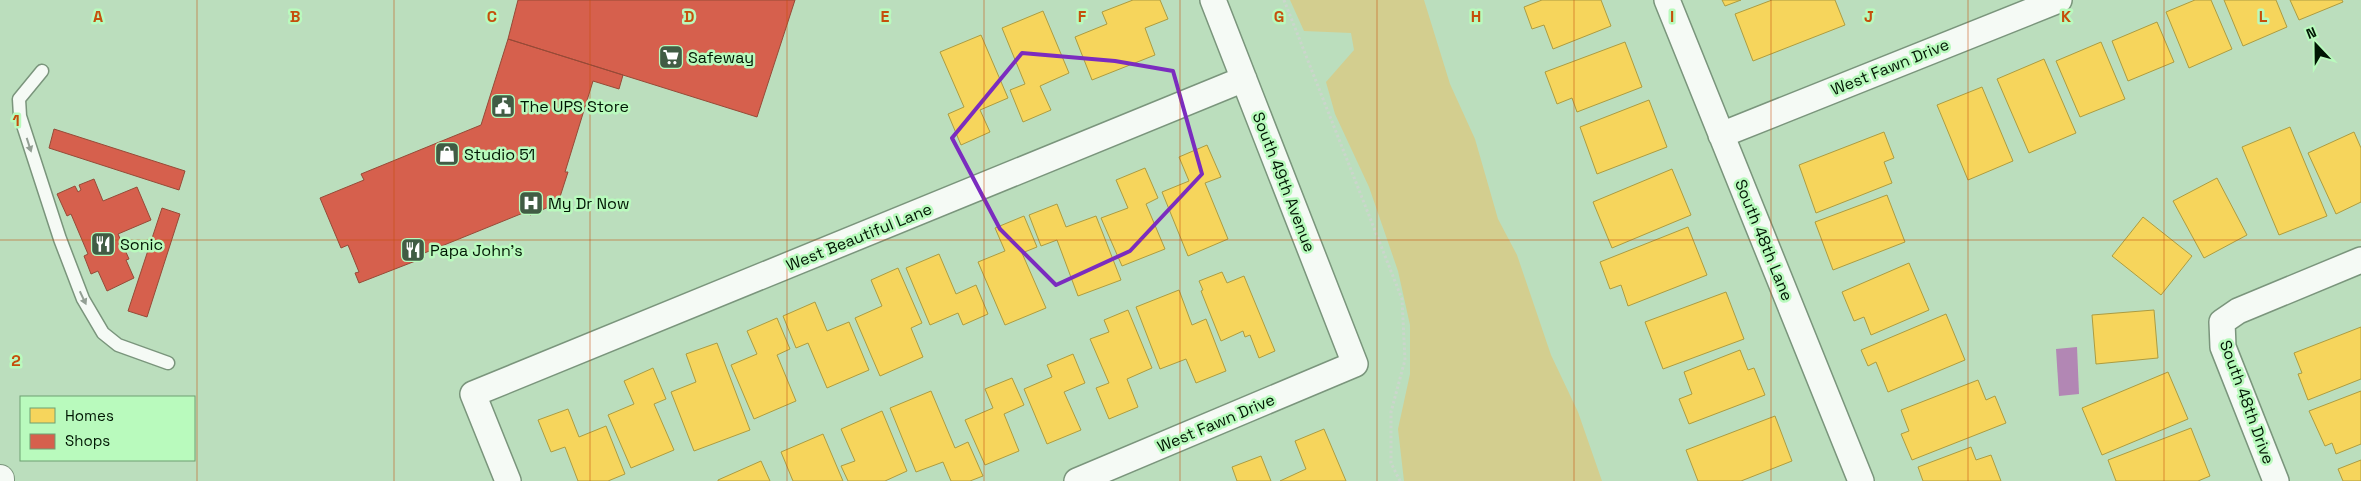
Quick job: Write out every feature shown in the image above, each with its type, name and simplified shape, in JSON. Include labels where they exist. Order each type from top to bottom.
[{"type":"street","name":"South 49th Avenue","points":[[1213,0],[1355,364]]},
{"type":"street","name":"South 48th Lane","points":[[1667,0],[1861,481]]},
{"type":"street","name":"West Fawn Drive","points":[[1722,135],[2059,0]]},
{"type":"street","name":"West Beautiful Lane","points":[[508,481],[473,394],[1244,79]]},
{"type":"street","name":"South 48th Drive","points":[[2276,481],[2223,347],[2222,322],[2238,310],[2361,260]]},
{"type":"street","name":"West Fawn Drive","points":[[1077,481],[1355,364]]},
{"type":"lane","points":[[42,71],[19,99],[20,116],[60,239],[83,298],[103,333],[118,345],[168,363]]},
{"type":"path","points":[[1284,0],[1402,299],[1405,360],[1391,412],[1391,462],[1400,481]]},
{"type":"highlighted area","points":[[1022,53],[1115,61],[1173,71],[1202,174],[1130,251],[1056,285],[1000,229],[952,138]]},
{"type":"shaded area","points":[[1290,0],[1424,0],[1450,84],[1475,139],[1498,219],[1517,255],[1551,355],[1578,412],[1602,481],[1404,481],[1398,429],[1410,374],[1410,325],[1398,271],[1369,187],[1335,114],[1326,82],[1354,50],[1351,33],[1304,31]]},
{"type":"shaded area","points":[[2077,347],[2079,394],[2059,396],[2056,349]]},
{"type":"building: Homes","points":[[1133,0],[1160,0],[1168,19],[1145,28],[1155,55],[1092,80],[1075,37],[1107,24],[1102,12]]},
{"type":"building: Homes","points":[[1542,0],[1601,0],[1611,26],[1553,49],[1544,25],[1532,29],[1524,7]]},
{"type":"building: Homes","points":[[1722,0],[1741,0],[1725,6]]},
{"type":"building: Homes","points":[[1772,0],[1835,0],[1845,25],[1753,61],[1735,14]]},
{"type":"building: Homes","points":[[2195,0],[2211,0],[2232,49],[2189,68],[2166,12]]},
{"type":"building: Homes","points":[[2224,0],[2276,0],[2287,27],[2243,46]]},
{"type":"building: Homes","points":[[2290,0],[2342,0],[2343,2],[2299,20]]},
{"type":"building: Homes","points":[[1043,11],[1069,73],[1040,86],[1051,110],[1023,122],[1010,90],[1025,84],[1002,28]]},
{"type":"building: Homes","points":[[2157,22],[2174,62],[2128,81],[2112,41]]},
{"type":"building: Homes","points":[[981,35],[1008,98],[980,110],[990,132],[961,145],[948,114],[964,107],[940,52]]},
{"type":"building: Homes","points":[[1625,42],[1642,87],[1577,112],[1572,98],[1557,104],[1545,72]]},
{"type":"building: Homes","points":[[2101,42],[2125,99],[2080,117],[2056,61]]},
{"type":"building: Homes","points":[[2044,59],[2076,133],[2029,153],[1997,79]]},
{"type":"building: Homes","points":[[1982,87],[2013,161],[1968,180],[1937,105]]},
{"type":"building: Homes","points":[[1649,100],[1667,147],[1597,174],[1580,127]]},
{"type":"building: Homes","points":[[2290,127],[2327,216],[2279,235],[2242,147]]},
{"type":"building: Homes","points":[[1884,132],[1894,158],[1884,162],[1892,183],[1816,213],[1799,165]]},
{"type":"building: Homes","points":[[2354,132],[2361,148],[2361,202],[2336,214],[2308,153]]},
{"type":"building: Homes","points":[[1207,145],[1221,177],[1205,183],[1228,239],[1188,256],[1162,192],[1189,181],[1179,157]]},
{"type":"building: Homes","points":[[1145,168],[1158,198],[1146,204],[1165,249],[1122,266],[1101,218],[1128,208],[1116,180]]},
{"type":"building: Homes","points":[[1672,169],[1691,215],[1612,248],[1593,202]]},
{"type":"building: Homes","points":[[2217,178],[2247,235],[2204,258],[2173,201]]},
{"type":"building: Homes","points":[[1887,195],[1905,242],[1833,270],[1815,222]]},
{"type":"building: Homes","points":[[1057,204],[1066,227],[1096,216],[1121,280],[1078,296],[1057,240],[1041,246],[1029,215]]},
{"type":"building: Homes","points":[[1024,216],[1037,247],[1022,253],[1046,308],[1005,325],[978,262],[1005,251],[995,228]]},
{"type":"building: Homes","points":[[2143,217],[2192,256],[2161,295],[2112,256]]},
{"type":"building: Homes","points":[[1688,227],[1707,275],[1628,306],[1621,285],[1610,289],[1600,262]]},
{"type":"building: Homes","points":[[939,254],[956,294],[976,285],[988,314],[963,325],[958,313],[930,325],[906,268]]},
{"type":"building: Homes","points":[[1909,263],[1929,310],[1871,335],[1864,317],[1854,321],[1842,292]]},
{"type":"building: Homes","points":[[898,268],[922,323],[911,328],[923,357],[880,376],[855,318],[882,306],[871,280]]},
{"type":"building: Homes","points":[[1222,272],[1227,283],[1244,276],[1275,351],[1259,358],[1250,335],[1245,337],[1243,331],[1221,341],[1201,291],[1203,290],[1199,281]]},
{"type":"building: Homes","points":[[1179,290],[1192,325],[1206,319],[1226,371],[1196,383],[1186,359],[1160,369],[1136,307]]},
{"type":"building: Homes","points":[[1726,292],[1744,339],[1663,369],[1645,322]]},
{"type":"building: Homes","points":[[815,302],[827,331],[849,322],[869,370],[827,388],[808,343],[796,348],[783,316]]},
{"type":"building: Homes","points":[[1128,310],[1152,368],[1127,379],[1138,407],[1109,419],[1096,388],[1109,383],[1090,339],[1109,332],[1104,320]]},
{"type":"building: Homes","points":[[2154,310],[2158,358],[2096,364],[2092,315]]},
{"type":"building: Homes","points":[[1946,314],[1965,360],[1888,392],[1876,362],[1868,366],[1861,350]]},
{"type":"building: Homes","points":[[777,318],[790,349],[777,355],[796,401],[754,419],[731,365],[757,354],[747,331]]},
{"type":"building: Homes","points":[[2361,327],[2361,379],[2308,400],[2298,374],[2302,373],[2294,353]]},
{"type":"building: Homes","points":[[717,343],[750,430],[694,451],[671,392],[696,382],[686,354]]},
{"type":"building: Homes","points":[[1740,350],[1748,370],[1754,368],[1765,395],[1689,424],[1679,399],[1692,394],[1684,372]]},
{"type":"building: Homes","points":[[1073,354],[1085,383],[1064,392],[1081,430],[1047,444],[1024,389],[1052,377],[1047,365]]},
{"type":"building: Homes","points":[[653,368],[666,399],[654,404],[674,450],[631,468],[608,415],[634,404],[624,381]]},
{"type":"building: Homes","points":[[2168,372],[2188,419],[2102,455],[2082,408]]},
{"type":"building: Homes","points":[[1012,378],[1024,405],[1004,414],[1019,451],[985,465],[965,420],[993,408],[985,389]]},
{"type":"building: Homes","points":[[1978,380],[1986,400],[1995,396],[2006,423],[1912,460],[1901,434],[1909,431],[1901,410]]},
{"type":"building: Homes","points":[[931,391],[955,448],[968,442],[983,476],[970,481],[951,481],[943,462],[916,472],[890,408]]},
{"type":"building: Homes","points":[[2361,391],[2361,444],[2336,454],[2332,443],[2325,446],[2309,411]]},
{"type":"building: Homes","points":[[568,409],[579,437],[606,426],[625,474],[608,481],[578,481],[565,447],[551,452],[538,420]]},
{"type":"building: Homes","points":[[882,411],[907,471],[885,481],[848,481],[841,466],[855,461],[841,429]]},
{"type":"building: Homes","points":[[1775,416],[1792,461],[1741,481],[1698,481],[1686,450]]},
{"type":"building: Homes","points":[[2191,428],[2210,476],[2198,481],[2116,481],[2108,460]]},
{"type":"building: Homes","points":[[1324,429],[1346,481],[1280,481],[1306,469],[1295,441]]},
{"type":"building: Homes","points":[[823,434],[843,481],[793,481],[781,452]]},
{"type":"building: Homes","points":[[1971,447],[1976,460],[1991,455],[2001,481],[1923,481],[1918,467]]},
{"type":"building: Homes","points":[[1261,456],[1271,481],[1237,481],[1232,467]]},
{"type":"building: Homes","points":[[2361,460],[2361,481],[2343,481],[2338,469]]},
{"type":"building: Homes","points":[[761,461],[770,481],[718,481],[718,480]]},
{"type":"building: Shops","name":"Safeway","points":[[518,0],[795,0],[757,117],[508,39]]},
{"type":"building: Shops","points":[[508,39],[623,75],[619,89],[593,81],[565,172],[568,172],[558,203],[530,215],[528,211],[417,256],[418,260],[359,283],[355,273],[359,272],[348,245],[341,248],[320,198],[364,180],[361,174],[481,125]]},
{"type":"building: Shops","points":[[54,129],[185,171],[179,190],[49,148]]},
{"type":"building: Shops","name":"Sonic","points":[[94,179],[103,201],[137,187],[151,220],[118,234],[129,259],[126,260],[134,278],[107,291],[98,271],[91,274],[84,256],[88,254],[71,214],[67,216],[57,194],[75,186],[78,192],[81,190],[79,185]]},
{"type":"building: Shops","points":[[162,208],[180,214],[147,317],[128,311]]},
{"type":"place","name":"Safeway","points":[[671,57]]},
{"type":"place","name":"The UPS Store","points":[[503,106]]},
{"type":"place","name":"Studio 51","points":[[447,154]]},
{"type":"place","name":"My Dr Now","points":[[531,203]]},
{"type":"place","name":"Sonic","points":[[103,244]]},
{"type":"place","name":"Papa John's","points":[[413,250]]}]
